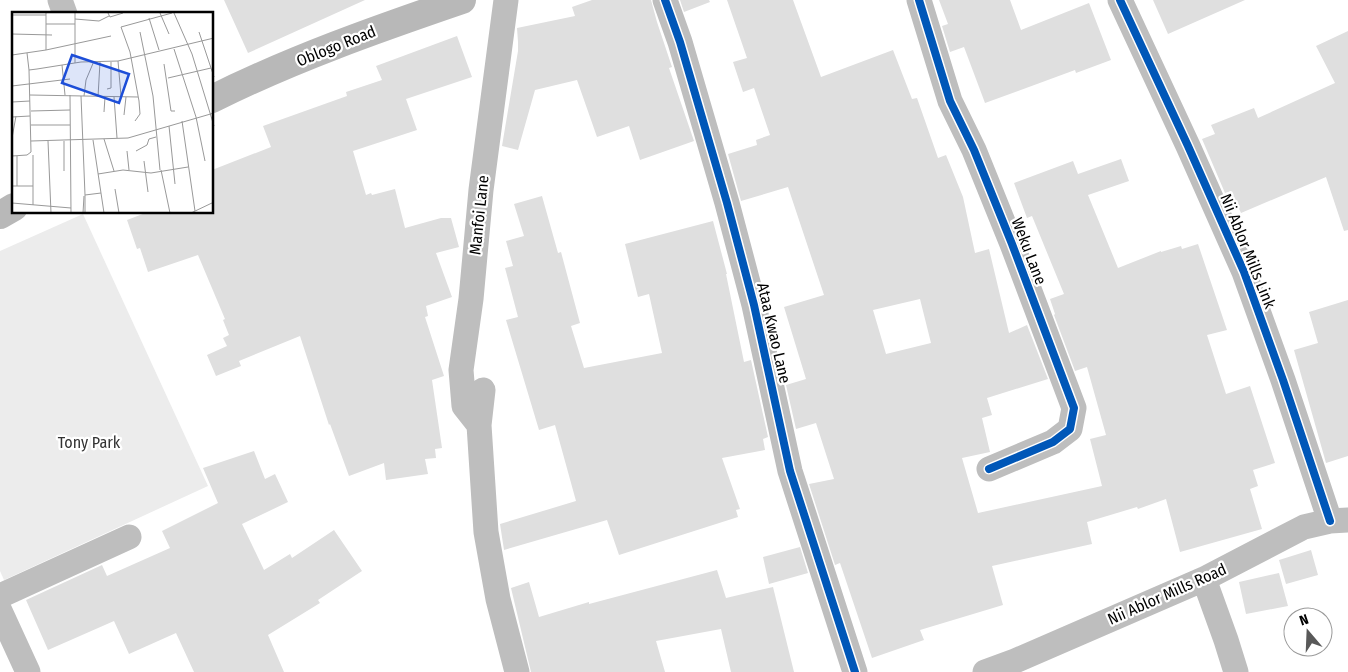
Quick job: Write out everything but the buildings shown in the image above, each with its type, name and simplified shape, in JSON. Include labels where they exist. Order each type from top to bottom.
[{"type":"main road","name":"Oblogo Road","points":[[214,98],[307,57],[380,28],[462,0]]},
{"type":"main road","points":[[0,215],[12,208]]},
{"type":"street","points":[[60,0],[64,12]]},
{"type":"street","name":"Manfoi Lane","points":[[479,425],[464,406],[461,370],[471,299],[481,190],[506,0]]},
{"type":"street","name":"Ataa Kwao Lane","points":[[665,0],[680,42],[727,203],[754,305],[790,471],[855,672]]},
{"type":"street","name":"Weku Lane","points":[[919,0],[950,101],[974,150],[1012,244],[1074,408],[1070,429],[1053,442],[990,469]]},
{"type":"street","name":"Nii Ablor Mills Link","points":[[1120,0],[1244,272],[1283,380],[1339,520]]},
{"type":"street","points":[[483,390],[479,425],[486,532],[498,599],[517,672]]},
{"type":"street","name":"Nii Ablor Mills Road","points":[[985,672],[1016,667],[1204,579],[1304,527],[1339,520]]},
{"type":"street","points":[[0,596],[129,537]]},
{"type":"street","points":[[1204,579],[1236,672]]},
{"type":"street","points":[[0,611],[28,672]]},
{"type":"green space","name":"Tony Park","points":[[83,214],[208,486],[4,580],[0,571],[0,251]]},
{"type":"cycle path","points":[[665,0],[680,42],[727,203],[754,305],[790,471],[855,672]]},
{"type":"cycle path","points":[[919,0],[950,101],[974,150],[1012,244],[1074,408],[1070,429],[1053,442],[989,469]]},
{"type":"cycle path","points":[[1120,0],[1244,272],[1283,380],[1330,521]]}]
